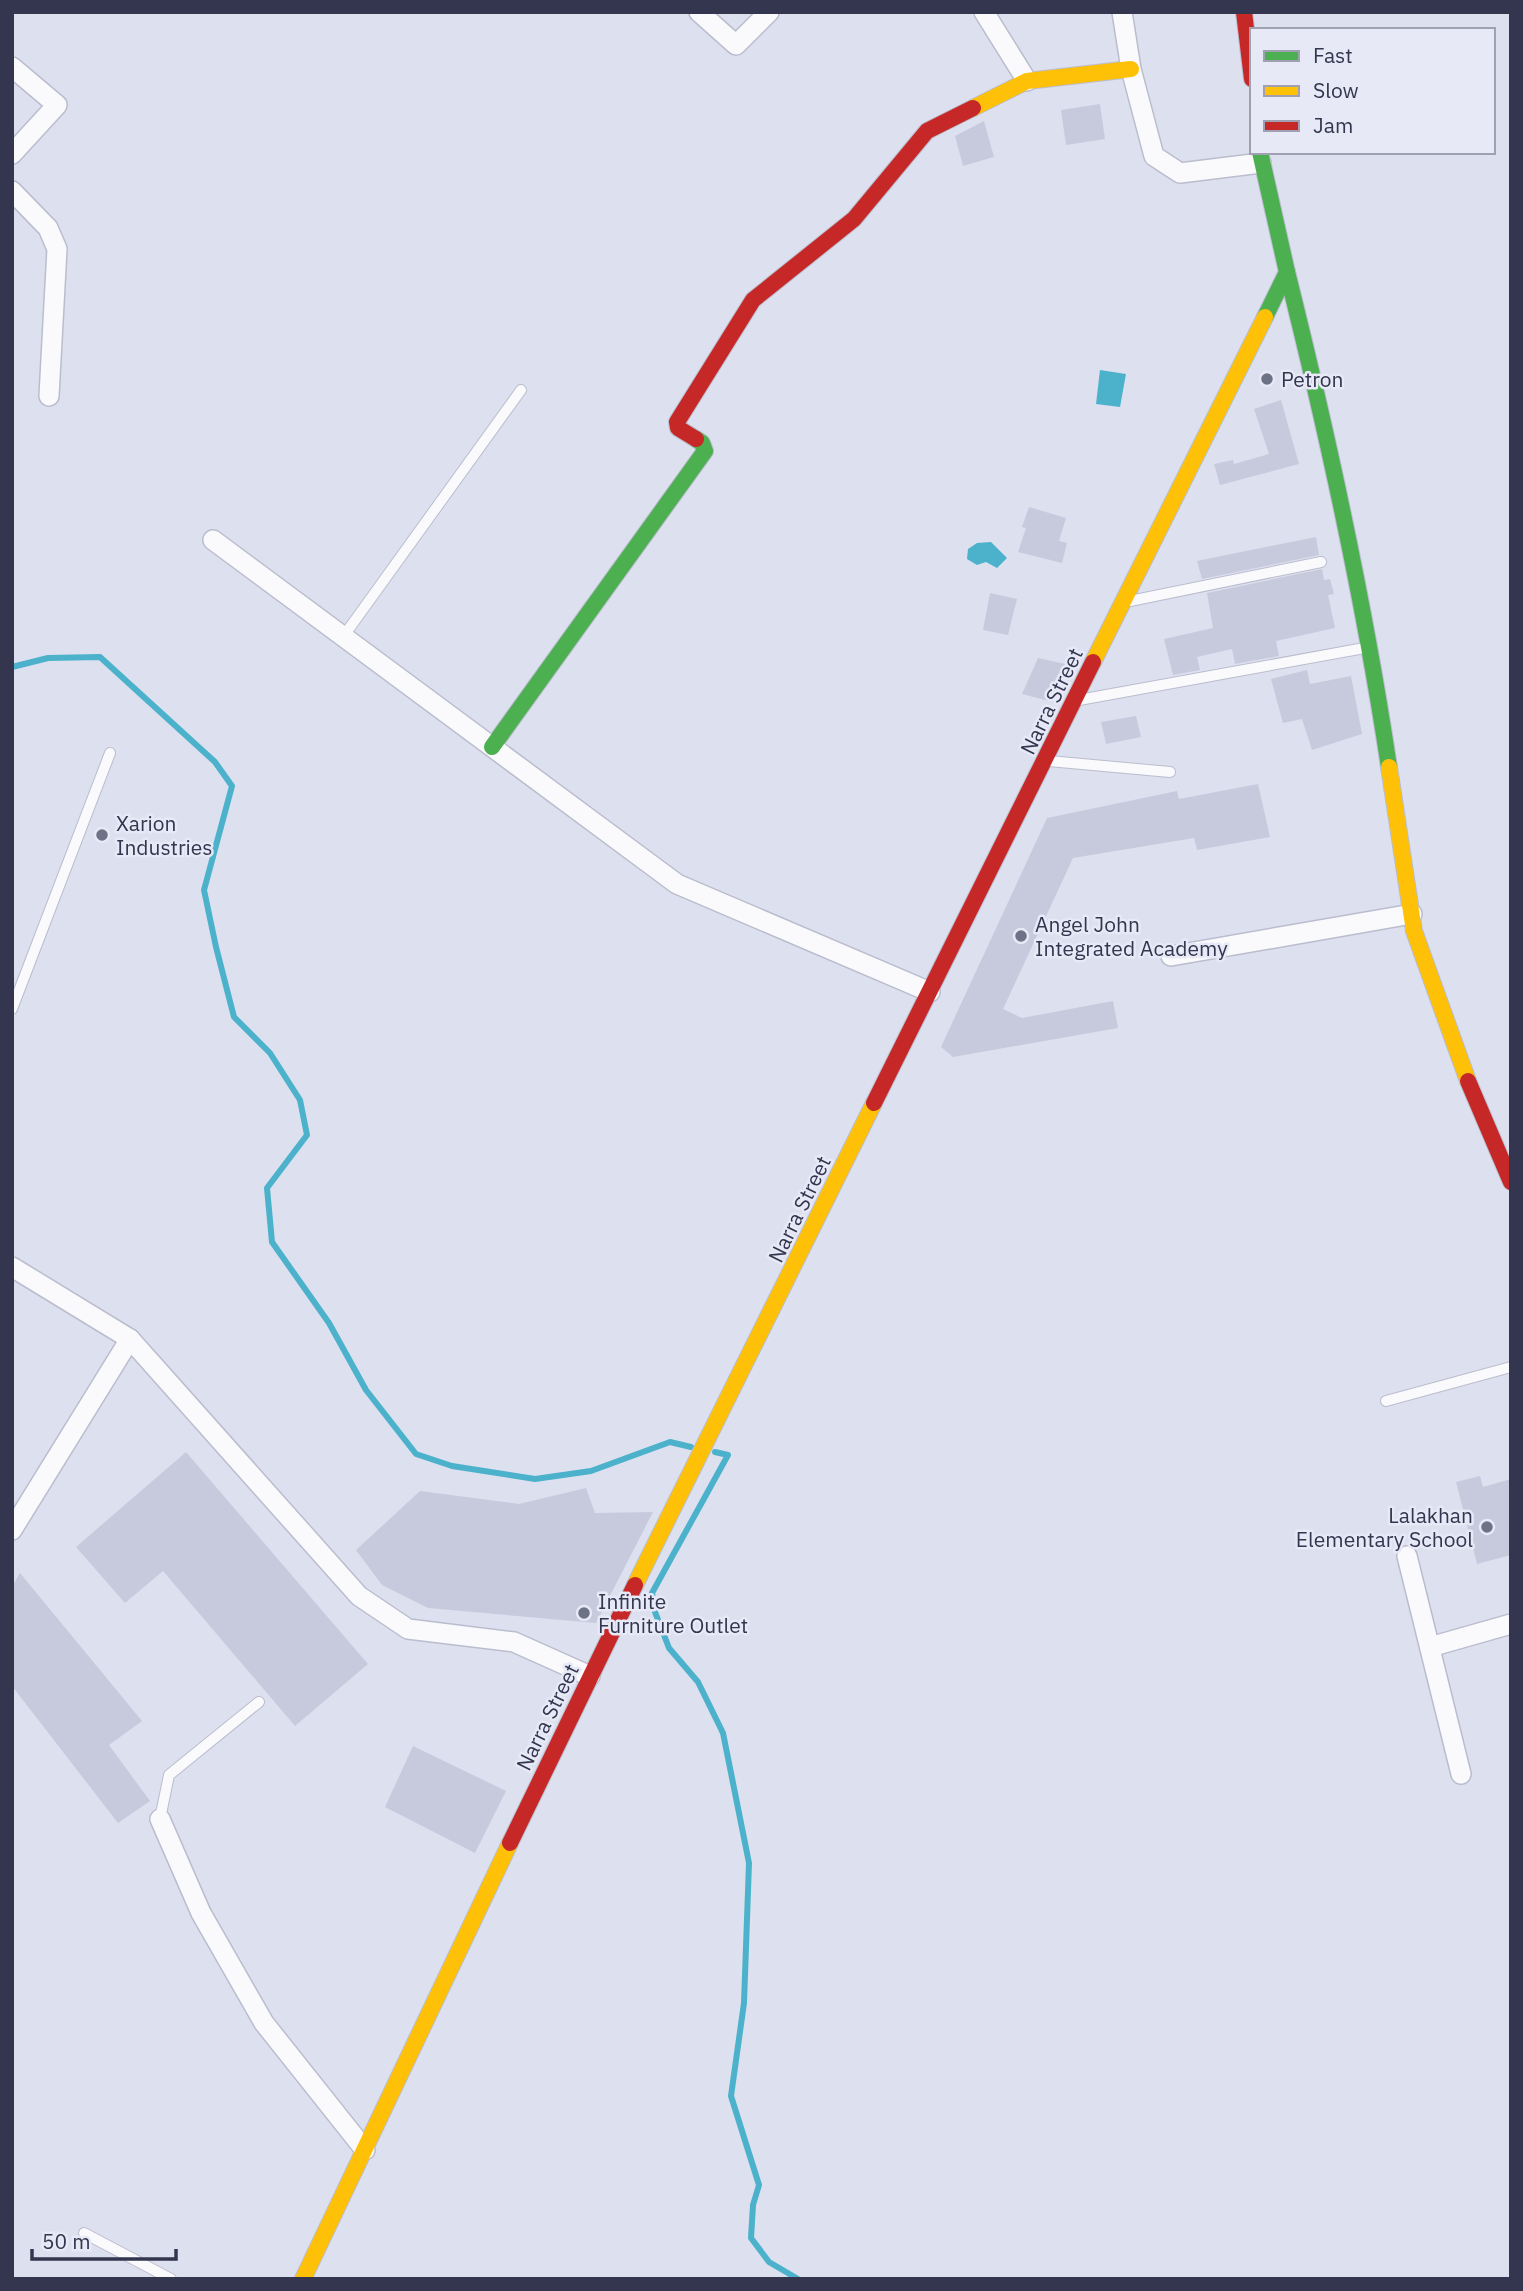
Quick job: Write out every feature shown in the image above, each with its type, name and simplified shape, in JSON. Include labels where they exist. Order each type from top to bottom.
[{"type":"main road","points":[[1244,12],[1250,62]]},
{"type":"main road","points":[[492,747],[705,452],[702,443],[678,428],[677,422],[753,300],[853,219],[927,131],[1027,81],[1131,69]]},
{"type":"main road","points":[[1261,157],[1333,456],[1371,646],[1414,931],[1478,1110],[1511,1182]]},
{"type":"main road","name":"Narra Street","points":[[303,2279],[590,1676],[1287,272]]},
{"type":"street","points":[[699,12],[736,45],[769,12]]},
{"type":"street","points":[[984,12],[1027,81]]},
{"type":"street","points":[[1122,12],[1131,69],[1154,156],[1181,173],[1261,157]]},
{"type":"street","points":[[12,67],[57,105],[12,154]]},
{"type":"street","points":[[12,191],[48,228],[57,249],[49,396]]},
{"type":"street","points":[[213,540],[677,884],[930,992]]},
{"type":"street","points":[[1171,956],[1412,914]]},
{"type":"street","points":[[12,1267],[130,1339],[359,1596],[408,1629],[514,1642],[590,1676]]},
{"type":"street","points":[[12,1530],[130,1339]]},
{"type":"street","points":[[1407,1556],[1461,1774]]},
{"type":"street","points":[[1430,1647],[1511,1624]]},
{"type":"street","points":[[160,1819],[201,1913],[264,2023],[365,2150]]},
{"type":"lane","points":[[343,637],[521,390]]},
{"type":"lane","points":[[1124,602],[1321,562]]},
{"type":"lane","points":[[1075,701],[1371,646]]},
{"type":"lane","points":[[12,1009],[110,753]]},
{"type":"lane","points":[[1045,760],[1170,772]]},
{"type":"lane","points":[[1386,1401],[1511,1367]]},
{"type":"lane","points":[[160,1819],[169,1774],[259,1702]]},
{"type":"lane","points":[[84,2233],[171,2279]]},
{"type":"water","points":[[1100,370],[1126,374],[1120,407],[1096,404]]},
{"type":"water","points":[[991,542],[1007,558],[997,568],[986,562],[977,565],[967,559],[968,549],[977,543]]},
{"type":"building","points":[[1100,104],[1105,139],[1066,145],[1061,110]]},
{"type":"building","points":[[984,121],[994,157],[963,166],[955,136]]},
{"type":"building","points":[[1281,400],[1299,464],[1220,485],[1214,464],[1233,460],[1234,464],[1269,454],[1254,409]]},
{"type":"building","points":[[1029,507],[1066,518],[1059,541],[1067,543],[1062,563],[1018,552]]},
{"type":"building","points":[[1316,537],[1319,555],[1202,579],[1197,561]]},
{"type":"building","points":[[1322,569],[1324,580],[1330,579],[1334,594],[1328,595],[1335,628],[1276,641],[1279,656],[1235,664],[1232,649],[1197,657],[1200,670],[1173,675],[1164,639],[1213,628],[1207,593]]},
{"type":"building","points":[[990,593],[1017,599],[1008,635],[983,630]]},
{"type":"building","points":[[1038,658],[1065,664],[1049,701],[1022,694]]},
{"type":"building","points":[[1307,670],[1310,684],[1351,676],[1362,734],[1312,750],[1302,719],[1283,723],[1271,679]]},
{"type":"building","points":[[1136,716],[1141,737],[1106,744],[1101,722]]},
{"type":"building","points":[[1258,784],[1270,837],[1197,850],[1194,838],[1073,858],[1003,1009],[1022,1018],[1113,1001],[1118,1028],[953,1057],[941,1047],[1047,818],[1177,791],[1179,799]]},
{"type":"building","points":[[186,1452],[368,1664],[295,1726],[163,1571],[125,1603],[76,1547]]},
{"type":"building","name":"Lalakhan Elementary School","points":[[1480,1476],[1483,1487],[1511,1479],[1511,1555],[1477,1564],[1456,1482]]},
{"type":"building","points":[[586,1488],[595,1513],[653,1512],[596,1623],[428,1608],[382,1585],[356,1550],[420,1491],[519,1504]]},
{"type":"building","points":[[20,1573],[142,1721],[109,1745],[150,1801],[118,1823],[12,1686],[12,1587]]},
{"type":"building","points":[[413,1746],[506,1791],[475,1853],[385,1807]]},
{"type":"waterway","points":[[12,667],[48,658],[100,657],[215,762],[232,786],[204,890],[216,947],[234,1017],[270,1053],[300,1100],[307,1135],[267,1188],[272,1242],[329,1323],[366,1390],[416,1454],[452,1466],[535,1479],[591,1471],[670,1442],[691,1447]]},
{"type":"waterway","points":[[715,1452],[728,1455],[652,1593],[655,1612],[669,1648],[698,1682],[723,1733],[749,1863],[744,2003],[731,2096],[759,2185],[753,2205],[751,2238],[769,2262],[798,2279]]},
{"type":"traffic: fast","points":[[1260,154],[1287,272],[1265,317]]},
{"type":"traffic: fast","points":[[1287,272],[1344,518],[1389,767]]},
{"type":"traffic: fast","points":[[492,747],[705,451],[702,443],[696,439]]},
{"type":"traffic: slow","points":[[973,108],[1027,81],[1131,69]]},
{"type":"traffic: slow","points":[[1093,662],[1265,317]]},
{"type":"traffic: slow","points":[[1389,767],[1414,931],[1468,1081]]},
{"type":"traffic: slow","points":[[635,1585],[874,1103]]},
{"type":"traffic: slow","points":[[303,2279],[510,1843]]},
{"type":"traffic: jam","points":[[1244,12],[1250,62]]},
{"type":"traffic: jam","points":[[696,439],[678,428],[677,422],[753,300],[854,219],[927,131],[973,108]]},
{"type":"traffic: jam","points":[[874,1103],[1093,662]]},
{"type":"traffic: jam","points":[[1468,1081],[1511,1182]]},
{"type":"traffic: jam","points":[[510,1843],[635,1585]]},
{"type":"place","name":"Petron","points":[[1267,379]]},
{"type":"place","name":"Xarion Industries","points":[[102,835]]},
{"type":"place","name":"Angel John Integrated Academy","points":[[1021,936]]},
{"type":"place","name":"Lalakhan Elementary School","points":[[1487,1527]]},
{"type":"place","name":"Infinite Furniture Outlet","points":[[584,1613]]}]
